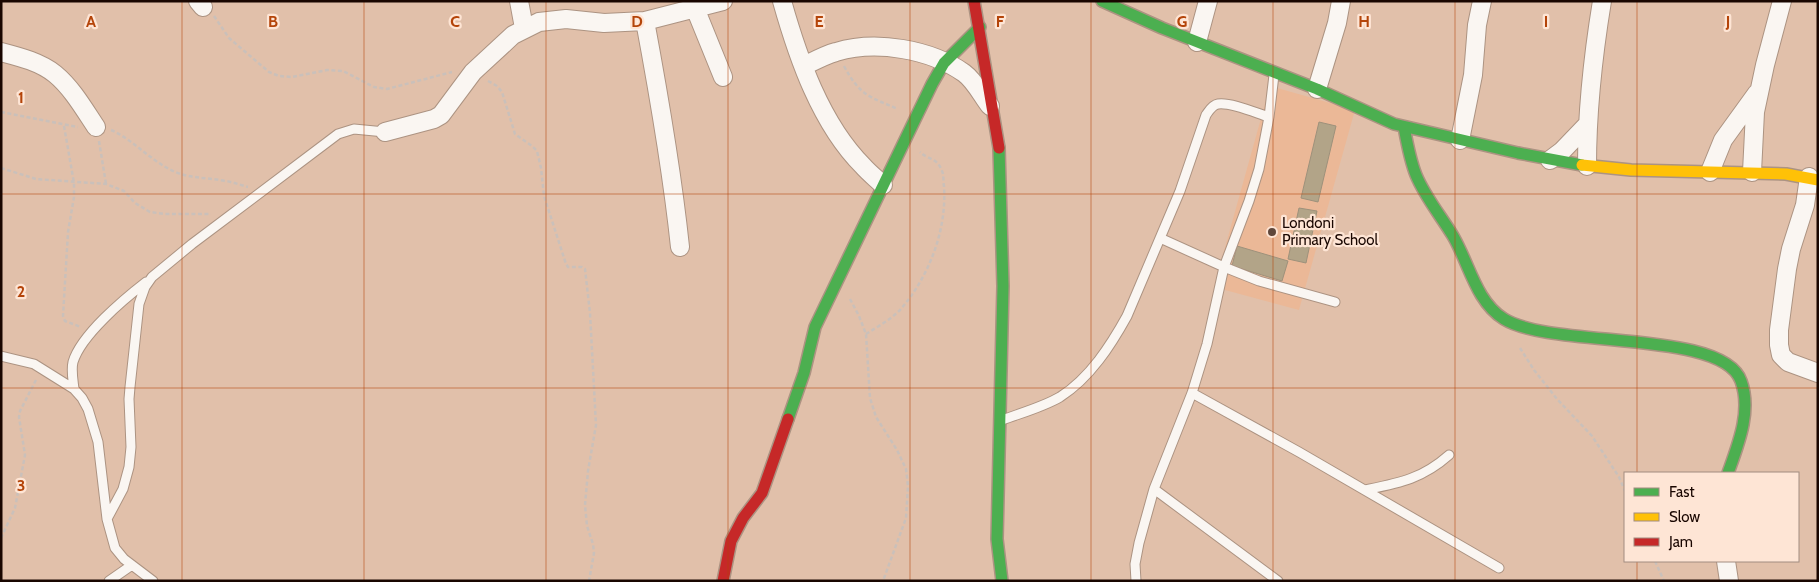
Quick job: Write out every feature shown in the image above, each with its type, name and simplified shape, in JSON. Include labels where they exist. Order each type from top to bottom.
[{"type":"street","points":[[519,1],[524,28]]},
{"type":"street","points":[[386,132],[434,119],[441,115],[466,71],[513,35],[539,22],[566,19],[604,23],[645,21],[723,1]]},
{"type":"street","points":[[782,1],[793,40],[820,105],[844,143],[862,166],[883,184]]},
{"type":"street","points":[[974,1],[980,27],[1000,155],[1003,286],[997,539],[1002,581]]},
{"type":"street","points":[[1102,1],[1198,42],[1317,89],[1404,127],[1550,160],[1587,166],[1632,170],[1752,172],[1813,179],[1791,249],[1779,330],[1779,344],[1781,355],[1788,362],[1800,368],[1818,373]]},
{"type":"street","points":[[1198,42],[1208,1]]},
{"type":"street","points":[[1317,89],[1337,23],[1341,1]]},
{"type":"street","points":[[1460,140],[1473,75],[1477,25],[1482,1]]},
{"type":"street","points":[[1587,166],[1587,125],[1591,76],[1602,1]]},
{"type":"street","points":[[1752,172],[1755,120],[1760,89],[1782,1]]},
{"type":"street","points":[[695,8],[723,77]]},
{"type":"street","points":[[645,21],[674,188],[680,248]]},
{"type":"street","points":[[723,581],[731,541],[743,518],[762,493],[804,373],[815,327],[912,124],[944,63],[980,27]]},
{"type":"street","points":[[804,66],[836,52],[880,46],[924,53],[964,73],[993,111]]},
{"type":"street","points":[[1,52],[39,64],[54,73],[65,83],[96,127]]},
{"type":"street","points":[[1710,172],[1723,140],[1760,89]]},
{"type":"street","points":[[1550,160],[1562,151],[1587,125]]},
{"type":"street","points":[[1404,127],[1410,160],[1419,182],[1457,243],[1487,303],[1501,318],[1519,327],[1568,337],[1659,344],[1689,349],[1728,366],[1740,379],[1744,399],[1744,420],[1728,472]]},
{"type":"street","points":[[1726,562],[1729,581]]},
{"type":"lane","points":[[1136,581],[1135,564],[1154,489],[1192,393],[1207,344],[1224,268],[1259,169],[1275,72]]},
{"type":"lane","points":[[1000,421],[1034,409],[1061,396],[1093,367],[1117,335],[1127,316],[1180,191],[1206,115],[1213,106],[1218,104],[1228,105],[1269,117]]},
{"type":"lane","points":[[74,389],[73,363],[76,355],[113,309],[192,244],[330,140],[354,129],[386,132]]},
{"type":"lane","points":[[1160,238],[1224,268],[1267,283],[1334,302]]},
{"type":"lane","points":[[107,519],[123,489],[129,467],[131,447],[129,399],[139,304],[145,287],[152,277]]},
{"type":"lane","points":[[1,356],[34,364],[74,389],[88,408],[98,442],[107,519],[115,548],[132,565],[153,581]]},
{"type":"lane","points":[[1192,393],[1499,568]]},
{"type":"lane","points":[[1365,490],[1389,485],[1428,472],[1449,455]]},
{"type":"lane","points":[[1154,489],[1278,581]]},
{"type":"lane","points":[[109,581],[132,565]]},
{"type":"path","points":[[201,4],[215,17],[229,38],[269,72],[280,76],[292,77],[327,70],[342,72],[374,87],[387,89],[466,71],[497,86],[502,92],[515,134],[537,152],[544,196],[566,264],[585,269],[590,313],[596,425],[588,471],[585,505],[587,526],[594,553],[589,581]]},
{"type":"path","points":[[836,52],[857,87],[869,97],[907,114],[921,154],[934,159],[942,171],[944,197],[941,227],[931,260],[915,289],[899,311],[866,334]]},
{"type":"path","points":[[1,112],[76,128],[96,127],[112,130],[127,139],[151,159],[171,170],[189,177],[225,181],[264,190]]},
{"type":"path","points":[[64,125],[74,183],[74,197],[68,232],[63,320],[94,331]]},
{"type":"path","points":[[96,127],[106,184]]},
{"type":"path","points":[[1,168],[36,179],[106,184],[124,191],[135,203],[150,212],[208,215],[216,212]]},
{"type":"path","points":[[838,278],[859,316],[866,334],[870,398],[876,417],[897,450],[906,469],[908,486],[906,518],[883,581]]},
{"type":"path","points":[[1520,347],[1534,370],[1557,399],[1592,436],[1619,477],[1624,489]]},
{"type":"path","points":[[1,538],[15,508],[25,455],[19,417],[20,411],[42,369]]},
{"type":"path","points":[[1655,562],[1664,581]]},
{"type":"shaded area","points":[[1270,86],[1355,110],[1299,310],[1214,287]]},
{"type":"building","points":[[1319,122],[1336,126],[1318,202],[1301,198]]},
{"type":"building","points":[[1299,208],[1317,211],[1306,263],[1288,259]]},
{"type":"building","points":[[1237,246],[1288,261],[1282,281],[1232,266]]},
{"type":"traffic: fast","points":[[1102,1],[1162,28],[1317,89],[1394,124],[1518,153],[1582,165]]},
{"type":"traffic: fast","points":[[788,419],[804,373],[815,327],[932,84],[944,63],[980,27]]},
{"type":"traffic: fast","points":[[1404,127],[1416,175],[1428,199],[1453,236],[1486,303],[1494,312],[1504,319],[1527,328],[1559,334],[1671,346],[1703,354],[1728,365],[1741,381],[1745,404],[1742,428],[1728,472]]},
{"type":"traffic: fast","points":[[999,148],[1003,286],[997,539],[1002,581]]},
{"type":"traffic: slow","points":[[1582,165],[1631,170],[1786,174],[1818,180]]},
{"type":"traffic: jam","points":[[974,1],[999,148]]},
{"type":"traffic: jam","points":[[723,581],[731,541],[743,518],[762,493],[788,419]]},
{"type":"place","name":"Londoni Primary School","points":[[1272,232]]}]
